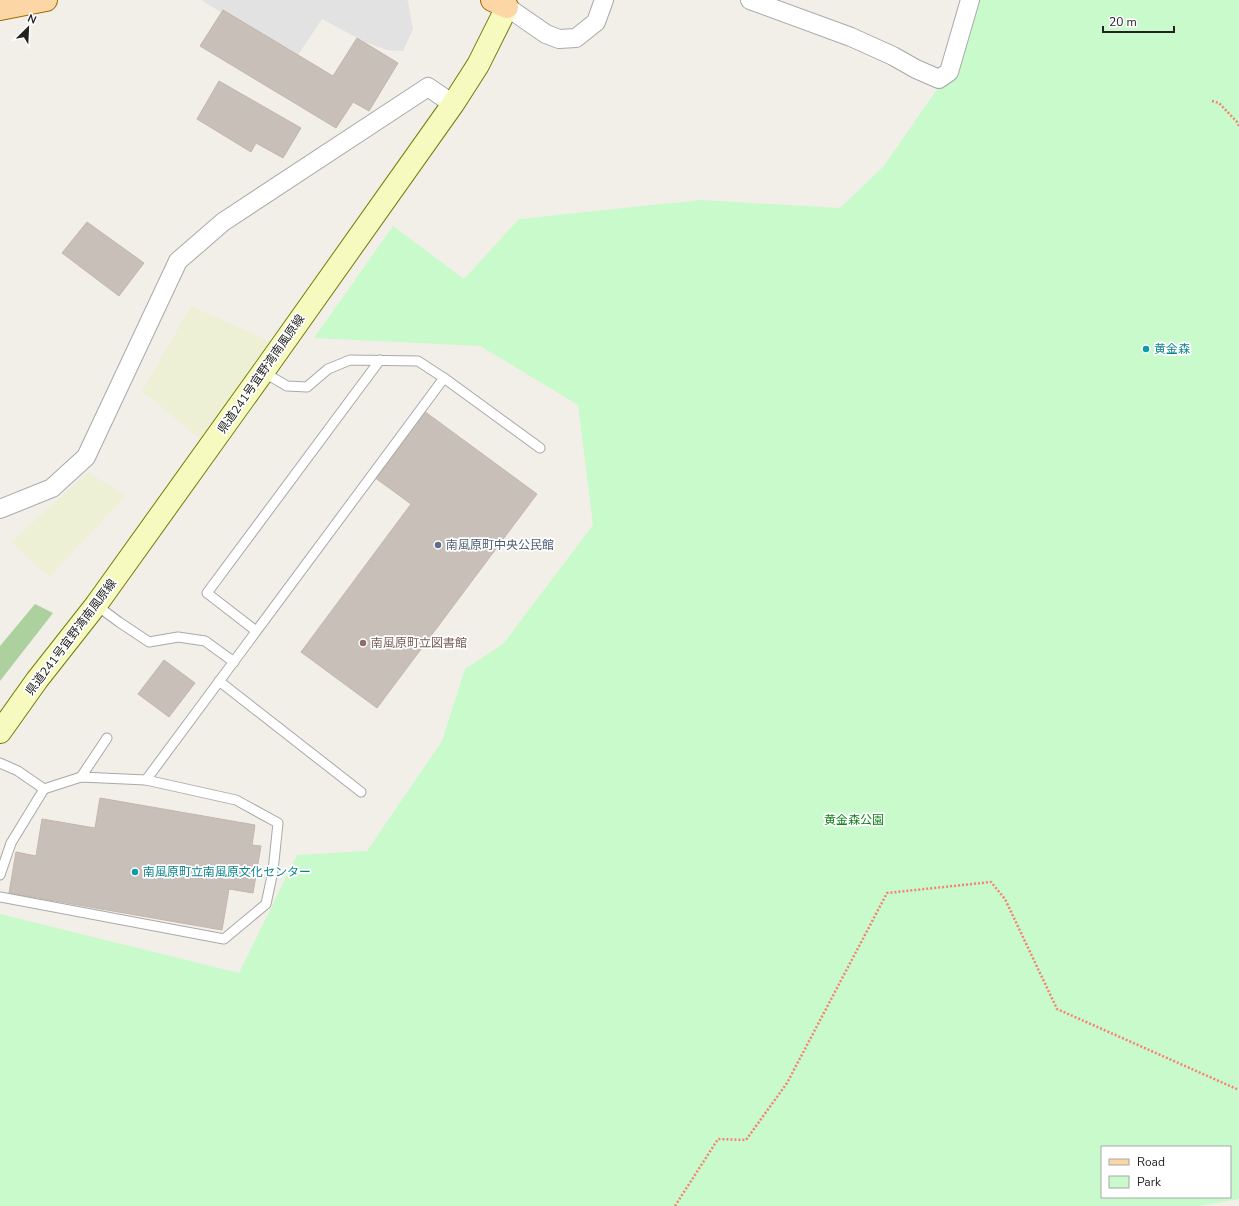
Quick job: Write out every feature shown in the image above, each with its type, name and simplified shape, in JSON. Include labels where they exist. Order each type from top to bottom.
[{"type":"main road","points":[[0,9],[46,0]]},
{"type":"main road","name":"県道241号宜野湾南風原線","points":[[0,732],[37,680],[96,605],[453,104],[478,65],[505,2]]},
{"type":"street","points":[[505,2],[546,34],[559,39],[576,38],[596,22],[604,0]]},
{"type":"street","points":[[750,0],[851,37],[893,56],[916,70],[939,79],[949,72],[970,0]]},
{"type":"street","points":[[0,509],[52,488],[86,457],[178,261],[223,222],[428,88],[453,104]]},
{"type":"lane","points":[[263,372],[287,386],[307,387],[328,369],[350,360],[418,361],[444,378],[540,448]]},
{"type":"lane","points":[[256,631],[208,593],[380,360]]},
{"type":"lane","points":[[146,780],[444,378]]},
{"type":"lane","points":[[96,605],[149,642],[178,637],[205,641],[234,662]]},
{"type":"lane","points":[[219,681],[361,792]]},
{"type":"lane","points":[[81,777],[107,738]]},
{"type":"lane","points":[[0,763],[18,771],[44,789]]},
{"type":"lane","points":[[0,876],[11,843],[44,789],[81,777],[146,780],[236,800],[278,823],[273,871],[266,904],[224,938],[0,897]]},
{"type":"path","points":[[1212,101],[1219,103],[1238,123],[1239,127]]},
{"type":"path","points":[[675,1206],[718,1138],[746,1140],[787,1083],[887,893],[991,882],[1005,899],[1057,1009],[1239,1090]]},
{"type":"green space","name":"黄金森公園","points":[[979,0],[1239,0],[1239,1199],[1199,1206],[0,1206],[0,914],[239,973],[297,855],[367,851],[442,741],[465,669],[503,644],[593,525],[578,405],[480,346],[314,338],[393,226],[464,279],[519,219],[700,200],[840,208],[883,167],[965,49]]},
{"type":"green space","points":[[191,306],[279,345],[207,445],[142,391]]},
{"type":"green space","points":[[88,472],[126,496],[49,577],[11,542]]},
{"type":"green space","points":[[35,604],[53,613],[0,681],[0,646]]},
{"type":"shaded area","points":[[201,0],[406,0],[408,1],[413,29],[403,51],[387,50],[365,42],[322,19],[296,58]]},
{"type":"building","points":[[223,10],[333,76],[357,38],[398,63],[369,111],[353,102],[336,128],[200,46]]},
{"type":"building","points":[[219,81],[301,128],[283,158],[256,143],[251,152],[197,119]]},
{"type":"building","points":[[87,222],[144,263],[119,296],[62,253]]},
{"type":"building","points":[[424,411],[537,494],[377,708],[301,652],[411,504],[374,477]]},
{"type":"building","points":[[164,660],[195,683],[169,717],[138,694]]},
{"type":"building","name":"南風原町立南風原文化センター","points":[[100,798],[255,825],[252,845],[261,846],[253,893],[229,889],[222,930],[9,893],[16,852],[36,856],[42,819],[95,828]]},
{"type":"place","name":"黄金森","points":[[1146,349]]},
{"type":"place","name":"南風原町中央公民館","points":[[438,545]]},
{"type":"place","name":"南風原町立図書館","points":[[363,643]]},
{"type":"place","name":"南風原町立南風原文化センター","points":[[135,872]]}]
